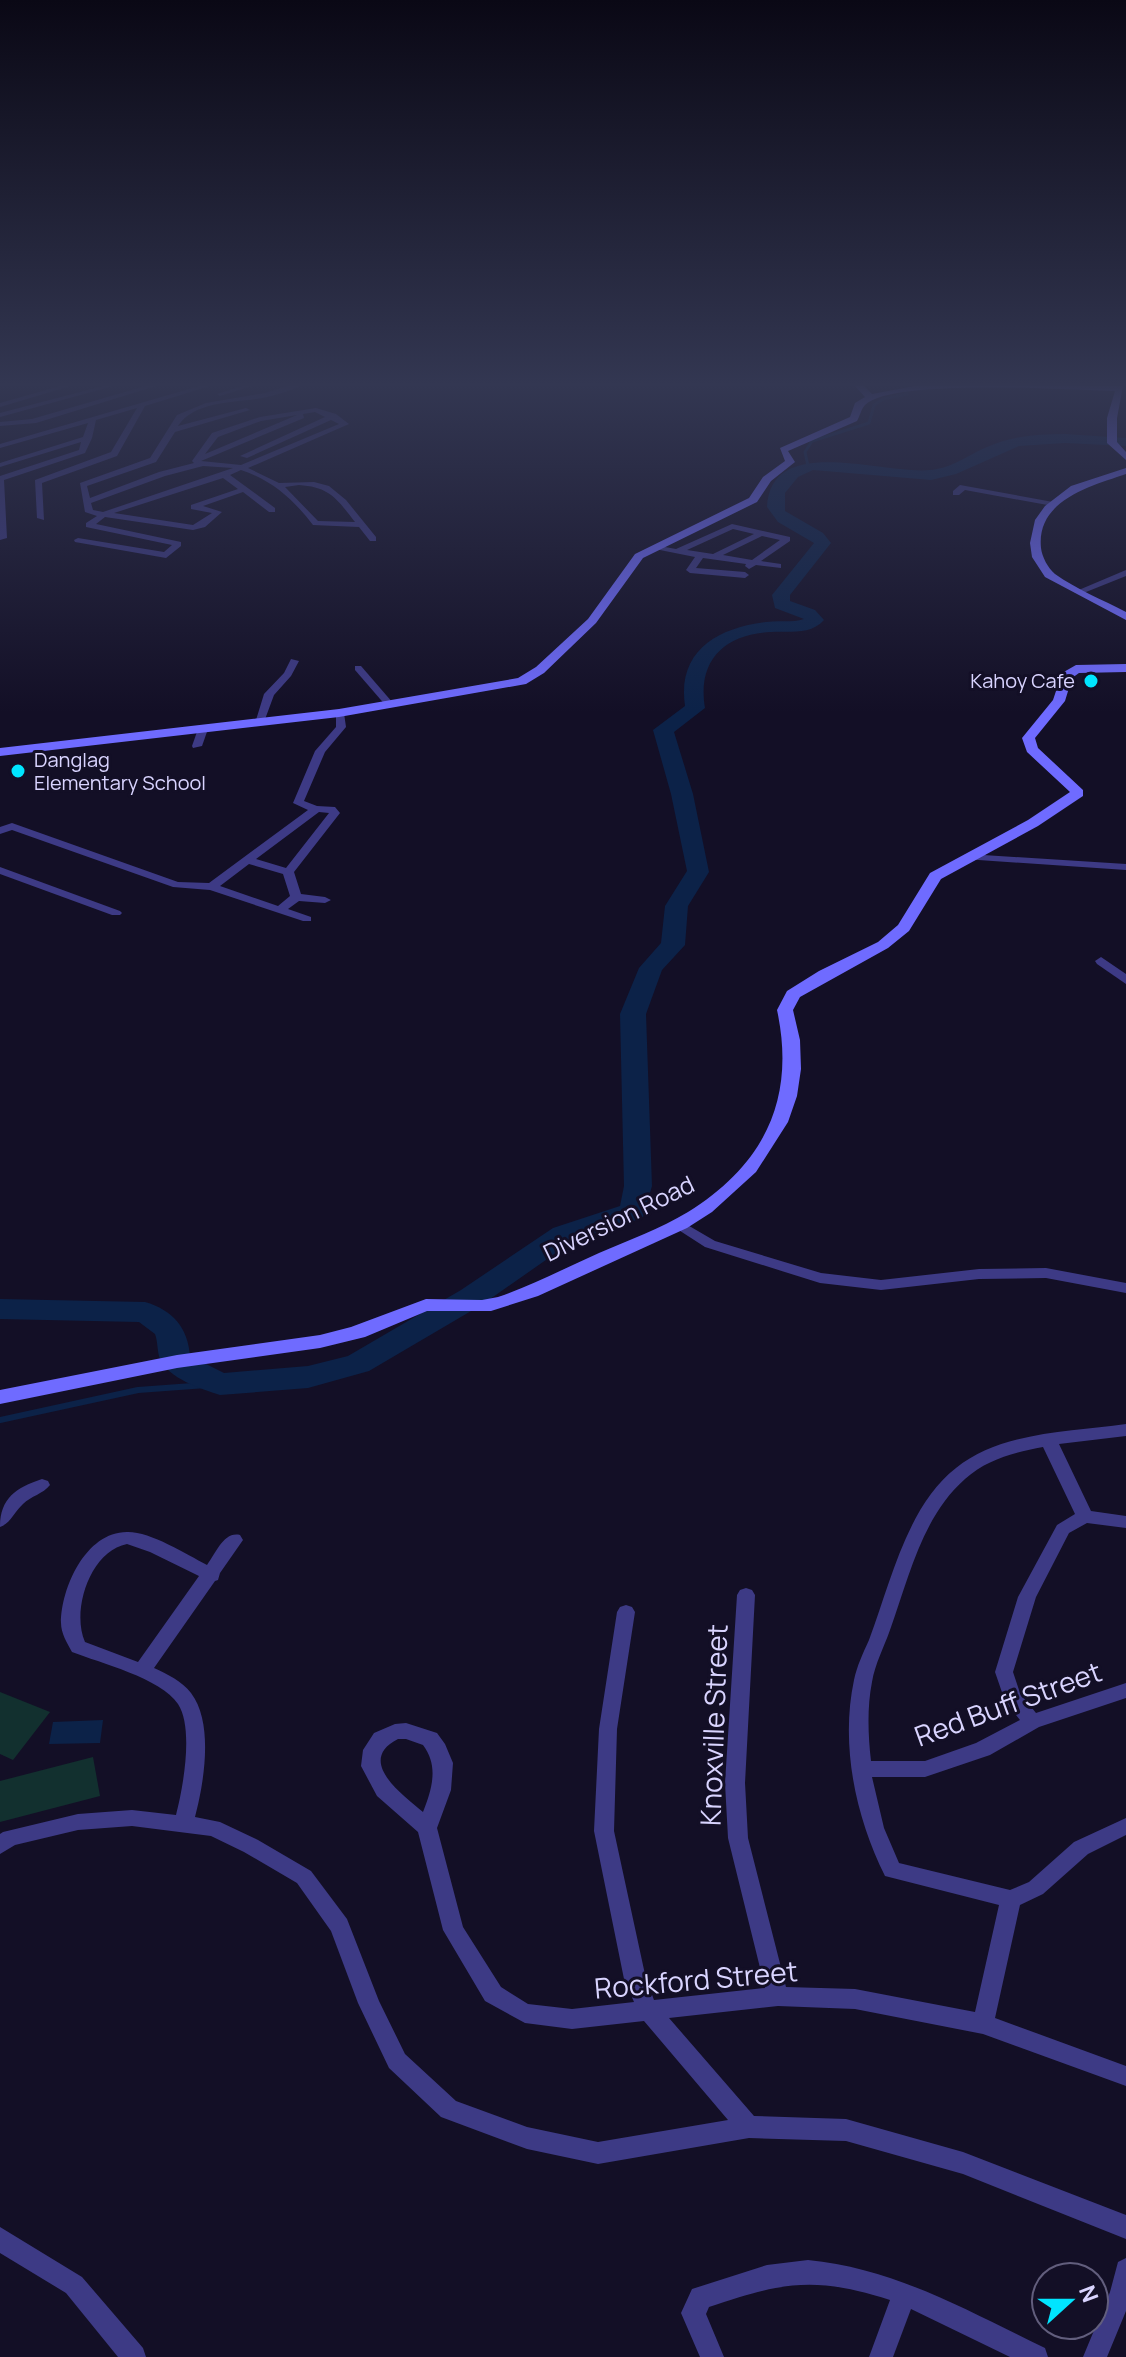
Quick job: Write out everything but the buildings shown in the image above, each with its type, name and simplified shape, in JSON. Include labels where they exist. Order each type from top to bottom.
[{"type":"street","points":[[1,492],[3,538]]},
{"type":"street","points":[[39,492],[41,518]]},
{"type":"street","points":[[84,492],[89,512],[193,528],[218,512],[194,507],[236,492]]},
{"type":"street","points":[[86,502],[114,492]]},
{"type":"street","points":[[78,540],[166,555],[178,544],[89,525],[104,514],[164,492]]},
{"type":"street","points":[[248,492],[269,507],[297,497]]},
{"type":"street","points":[[289,492],[297,497],[316,523],[360,525]]},
{"type":"street","points":[[334,492],[373,539]]},
{"type":"street","points":[[0,752],[339,713],[522,681],[540,670],[592,621],[639,556],[753,500],[758,492]]},
{"type":"street","points":[[989,492],[1053,504]]},
{"type":"street","points":[[1070,492],[1053,504],[1040,520],[1037,557],[1049,575],[1126,617]]},
{"type":"street","points":[[676,552],[732,526],[787,539],[751,563],[745,576],[690,570],[700,556]]},
{"type":"street","points":[[711,558],[761,533]]},
{"type":"street","points":[[654,548],[778,566]]},
{"type":"street","points":[[1078,592],[1126,573]]},
{"type":"street","points":[[261,720],[269,694],[288,674],[294,661]]},
{"type":"street","points":[[358,668],[390,705]]},
{"type":"street","name":"Diversion Road","points":[[0,1397],[198,1358],[358,1332],[422,1306],[492,1305],[540,1287],[679,1224],[705,1209],[737,1181],[769,1146],[786,1107],[793,1066],[792,1032],[785,1010],[793,994],[883,945],[904,928],[935,876],[1033,823],[1078,793],[1032,749],[1028,738],[1059,701],[1066,676],[1076,669],[1126,668]]},
{"type":"street","points":[[288,872],[335,813],[331,809],[316,809],[298,803],[320,751],[341,727],[339,713]]},
{"type":"street","points":[[197,746],[203,729]]},
{"type":"street","points":[[211,887],[316,809]]},
{"type":"street","points":[[0,831],[12,826],[177,885],[211,887],[307,919]]},
{"type":"street","points":[[968,857],[1126,867]]},
{"type":"street","points":[[248,860],[288,872]]},
{"type":"street","points":[[0,870],[116,913]]},
{"type":"street","points":[[288,872],[296,897]]},
{"type":"street","points":[[280,910],[296,897],[325,900]]},
{"type":"street","points":[[1101,961],[1124,977]]},
{"type":"street","points":[[679,1224],[710,1244],[820,1278],[881,1285],[979,1274],[1046,1273],[1122,1289]]},
{"type":"street","points":[[1126,1430],[993,1453],[962,1472],[940,1496],[911,1550],[862,1684],[862,1769],[877,1844],[892,1870],[1011,1899],[1036,1888],[1081,1848],[1126,1826]]},
{"type":"street","points":[[1049,1441],[1085,1516]]},
{"type":"street","points":[[0,1521],[18,1498],[42,1485]]},
{"type":"street","points":[[1032,1722],[1012,1696],[1004,1672],[1027,1597],[1063,1529],[1085,1516],[1126,1522]]},
{"type":"street","points":[[184,1822],[195,1783],[190,1708],[169,1683],[78,1647],[69,1626],[79,1584],[94,1555],[111,1540],[129,1538],[212,1575]]},
{"type":"street","points":[[142,1671],[234,1540]]},
{"type":"street","name":"Knoxville Street","points":[[746,1595],[735,1783],[738,1838],[778,1996]]},
{"type":"street","points":[[626,1612],[608,1729],[604,1831],[635,1979],[647,2008],[749,2127]]},
{"type":"street","name":"Red Buff Street","points":[[862,1769],[925,1769],[983,1749],[1032,1722],[1126,1690]]},
{"type":"street","points":[[0,1845],[10,1838],[78,1822],[132,1818],[184,1822],[213,1828],[238,1840],[304,1877],[340,1926],[369,2003],[397,2061],[449,2109],[527,2138],[598,2153],[749,2127],[846,2130],[963,2163],[1126,2227]]},
{"type":"street","name":"Rockford Street","points":[[427,1828],[453,1930],[493,1994],[525,2013],[572,2019],[647,2008],[778,1996],[855,1999],[983,2024],[1126,2076]]},
{"type":"street","points":[[983,2024],[1011,1899]]},
{"type":"street","points":[[0,2239],[74,2285],[134,2357]]},
{"type":"street","points":[[1095,2357],[1122,2292],[1126,2270]]},
{"type":"street","points":[[712,2357],[693,2313],[701,2298],[767,2277],[806,2272],[849,2275],[904,2295],[1036,2357]]},
{"type":"street","points":[[881,2357],[904,2295]]},
{"type":"green space","points":[[0,1692],[50,1712],[13,1760],[0,1754]]},
{"type":"green space","points":[[93,1757],[100,1796],[0,1822],[0,1781]]},
{"type":"water","points":[[103,1720],[100,1743],[49,1744],[53,1722]]},
{"type":"waterway","points":[[179,1364],[220,1384],[308,1377],[358,1364],[472,1297],[563,1234],[600,1225],[633,1211],[638,1186],[633,1014],[651,968],[673,945],[677,906],[684,890],[698,872],[682,794],[663,730],[695,708],[692,690],[694,675],[699,662],[720,642],[749,630],[798,627],[815,620],[809,614],[781,604],[781,595],[823,543],[817,536],[778,514],[775,498],[778,492]]},
{"type":"waterway","points":[[0,1309],[145,1312],[168,1329],[174,1357]]},
{"type":"waterway","points":[[0,1420],[138,1390],[220,1384]]},
{"type":"place","name":"Kahoy Cafe","points":[[1091,681]]},
{"type":"place","name":"Danglag Elementary School","points":[[18,771]]}]
